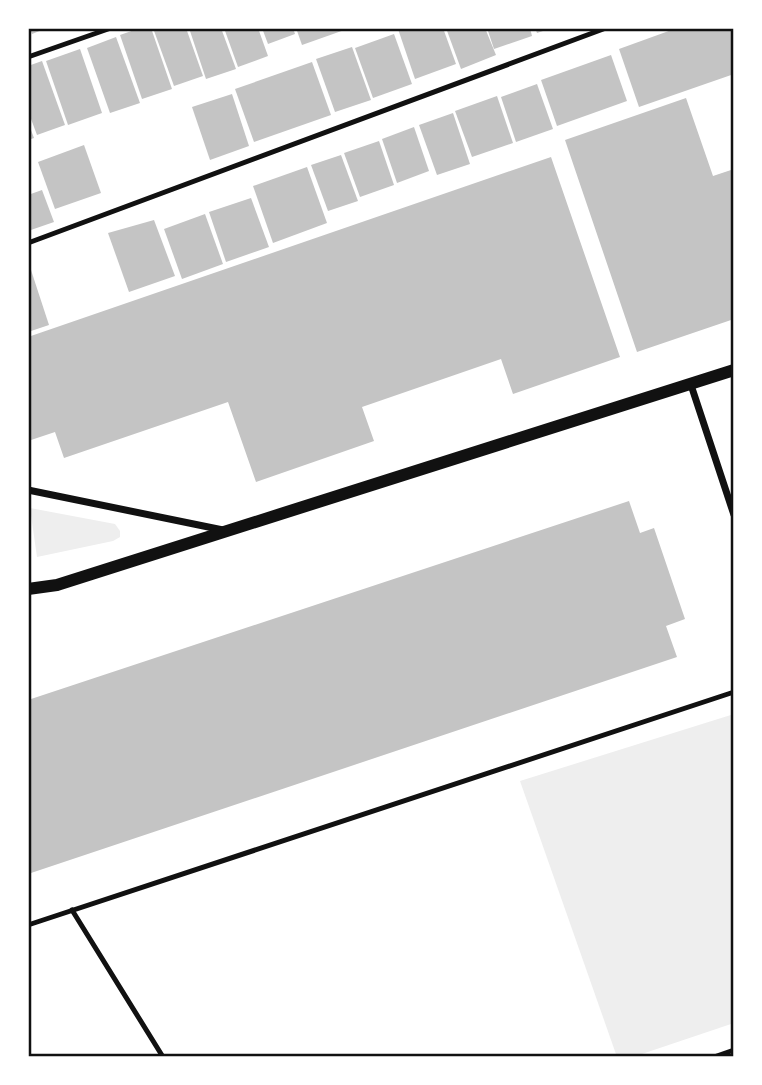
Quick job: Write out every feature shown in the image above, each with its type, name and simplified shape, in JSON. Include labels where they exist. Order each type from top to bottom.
[{"type":"street","points":[[28,589],[57,585],[734,370]]},
{"type":"street","points":[[691,385],[734,515]]},
{"type":"street","points":[[28,490],[230,531]]},
{"type":"lane","points":[[28,57],[111,28]]},
{"type":"lane","points":[[28,243],[606,28]]},
{"type":"lane","points":[[28,925],[734,692]]},
{"type":"lane","points":[[72,910],[163,1057]]},
{"type":"lane","points":[[714,1057],[734,1050]]},
{"type":"shaded area","points":[[30,508],[115,524],[120,531],[120,537],[113,541],[37,557]]},
{"type":"shaded area","points":[[734,714],[734,1023],[633,1057],[617,1057],[520,781]]},
{"type":"building","points":[[30,28],[47,28],[32,34]]},
{"type":"building","points":[[140,28],[151,28],[172,89],[142,99],[120,35]]},
{"type":"building","points":[[153,28],[186,28],[203,76],[174,86]]},
{"type":"building","points":[[189,28],[221,28],[236,69],[206,79]]},
{"type":"building","points":[[224,28],[258,28],[268,56],[238,67]]},
{"type":"building","points":[[262,28],[293,28],[295,34],[268,44]]},
{"type":"building","points":[[296,28],[350,28],[302,45]]},
{"type":"building","points":[[443,28],[456,64],[415,79],[398,29]]},
{"type":"building","points":[[446,28],[485,28],[496,55],[461,69]]},
{"type":"building","points":[[487,28],[530,28],[532,36],[494,49]]},
{"type":"building","points":[[535,28],[552,28],[537,33]]},
{"type":"building","points":[[677,28],[734,28],[734,74],[639,107],[619,49]]},
{"type":"building","points":[[394,34],[412,84],[373,98],[355,48]]},
{"type":"building","points":[[116,37],[140,103],[110,113],[87,48]]},
{"type":"building","points":[[352,47],[371,100],[335,112],[316,59]]},
{"type":"building","points":[[80,49],[102,113],[68,125],[46,61]]},
{"type":"building","points":[[611,55],[627,101],[557,126],[541,80]]},
{"type":"building","points":[[42,61],[65,125],[37,135],[28,111],[28,66]]},
{"type":"building","points":[[312,62],[331,115],[254,142],[235,89]]},
{"type":"building","points":[[537,84],[553,129],[516,142],[501,97]]},
{"type":"building","points":[[232,94],[249,146],[210,160],[192,107]]},
{"type":"building","points":[[497,96],[513,143],[472,157],[455,111]]},
{"type":"building","points":[[686,98],[713,176],[734,169],[734,319],[637,352],[565,140]]},
{"type":"building","points":[[453,113],[470,164],[437,175],[419,125]]},
{"type":"building","points":[[28,122],[34,138],[28,140]]},
{"type":"building","points":[[414,127],[429,171],[397,183],[382,139]]},
{"type":"building","points":[[379,141],[394,185],[360,197],[344,153]]},
{"type":"building","points":[[84,145],[101,193],[55,209],[38,162]]},
{"type":"building","points":[[341,155],[358,201],[328,211],[311,165]]},
{"type":"building","points":[[551,157],[620,357],[513,394],[501,359],[362,407],[374,441],[256,482],[228,402],[64,458],[55,432],[28,441],[28,337]]},
{"type":"building","points":[[307,167],[327,223],[273,243],[253,186]]},
{"type":"building","points":[[42,190],[54,222],[28,231],[28,195]]},
{"type":"building","points":[[251,198],[269,247],[226,262],[209,212]]},
{"type":"building","points":[[205,214],[223,264],[182,279],[164,229]]},
{"type":"building","points":[[154,220],[175,276],[129,292],[108,233]]},
{"type":"building","points":[[31,270],[49,325],[28,332],[28,271]]},
{"type":"building","points":[[629,501],[640,533],[654,528],[685,619],[666,626],[677,657],[28,874],[28,700]]}]
